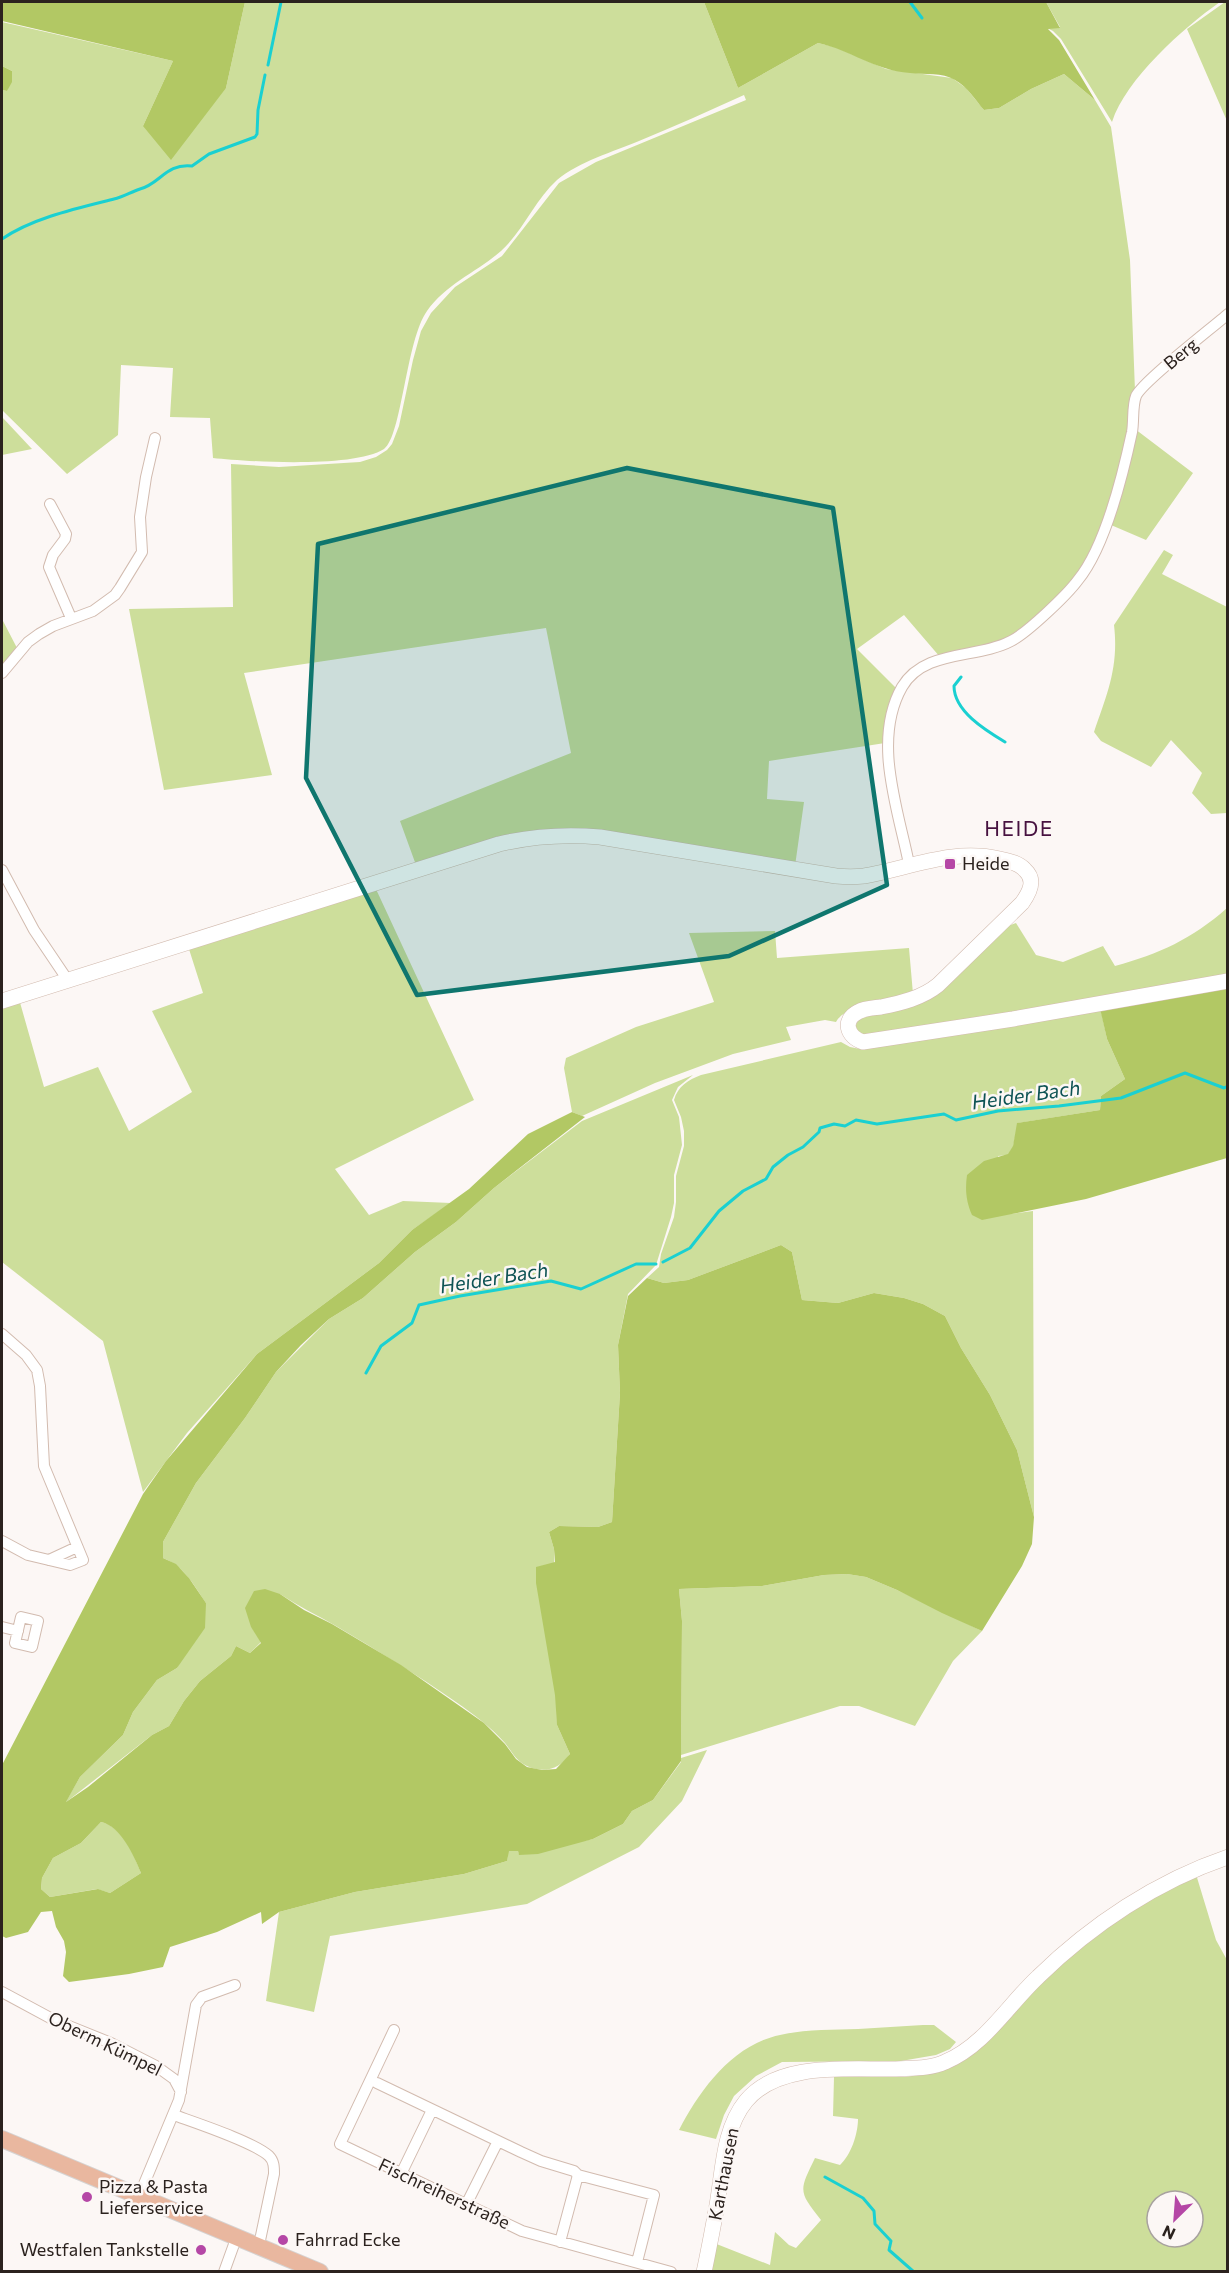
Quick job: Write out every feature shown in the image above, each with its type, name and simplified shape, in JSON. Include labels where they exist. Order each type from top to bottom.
[{"type":"main road","points":[[2,1000],[475,851],[525,838],[565,835],[600,837],[836,876],[863,876],[953,856],[980,856],[1010,861],[1022,867],[1030,877],[1030,890],[1022,903],[949,976],[930,991],[855,1014],[848,1024],[849,1034],[859,1041],[872,1041],[1227,981]]},
{"type":"main road","name":"Karthausen","points":[[704,2271],[729,2138],[737,2114],[746,2101],[759,2089],[791,2074],[807,2071],[903,2069],[943,2064],[960,2055],[982,2038],[1038,1977],[1078,1941],[1181,1874],[1227,1857]]},
{"type":"main road","points":[[2,2139],[320,2271]]},
{"type":"street","name":"Berg","points":[[909,864],[890,770],[887,743],[893,708],[902,687],[917,671],[934,660],[986,650],[1011,641],[1043,615],[1078,580],[1098,546],[1124,470],[1133,429],[1136,396],[1149,381],[1227,314]]},
{"type":"street","points":[[2,673],[28,642],[39,634],[71,618],[93,611],[115,595],[141,555],[140,517],[155,438]]},
{"type":"street","points":[[50,504],[66,534],[50,562],[50,571],[71,618]]},
{"type":"street","points":[[2,870],[28,920],[67,980]]},
{"type":"street","points":[[2,1334],[26,1354],[37,1370],[45,1466],[83,1560],[70,1565],[28,1555],[2,1541]]},
{"type":"street","points":[[2,1627],[18,1631]]},
{"type":"street","points":[[139,2196],[174,2115],[181,2092],[196,2004],[202,1997],[235,1985]]},
{"type":"street","name":"Oberm Kümpel","points":[[2,1992],[54,2020],[111,2043],[156,2066],[174,2079],[181,2092]]},
{"type":"street","name":"Fischreiherstraße","points":[[394,2030],[340,2144],[522,2231],[639,2266],[671,2271]]},
{"type":"street","points":[[377,2083],[542,2162],[574,2171],[578,2175],[654,2195],[639,2266]]},
{"type":"street","points":[[401,2174],[432,2110]]},
{"type":"street","points":[[174,2115],[270,2156],[274,2164],[274,2174],[259,2245]]},
{"type":"street","points":[[466,2205],[498,2141]]},
{"type":"street","points":[[560,2242],[578,2175]]},
{"type":"street","points":[[224,2271],[237,2236]]},
{"type":"highlighted area","points":[[627,468],[833,508],[887,885],[729,956],[417,995],[306,778],[318,544]]},
{"type":"green space","points":[[2,2],[245,2],[226,88],[171,160],[143,126],[173,61],[2,21]]},
{"type":"green space","points":[[245,2],[704,2],[738,88],[818,43],[835,47],[886,69],[952,78],[966,88],[984,110],[999,108],[1031,89],[1064,74],[1095,100],[1111,127],[1130,260],[1135,391],[1131,428],[1104,523],[1076,580],[1011,639],[940,657],[904,615],[857,649],[898,690],[885,743],[769,761],[767,799],[804,802],[795,866],[589,832],[416,865],[400,821],[571,753],[546,628],[244,673],[272,775],[164,790],[129,609],[233,607],[231,464],[279,467],[360,462],[376,457],[387,450],[399,426],[421,331],[431,313],[455,287],[502,256],[559,183],[596,162],[746,100],[744,95],[586,162],[557,180],[509,243],[443,293],[427,311],[414,343],[395,426],[390,441],[384,449],[370,455],[327,461],[275,462],[213,458],[210,418],[170,417],[173,368],[121,365],[118,435],[67,474],[2,410],[2,90],[7,91],[12,71],[2,66],[2,22],[173,61],[143,126],[226,88]]},
{"type":"green space","points":[[704,2],[1046,2],[1060,28],[1048,29],[1059,40],[1095,100],[1064,74],[1031,89],[999,108],[984,110],[964,86],[950,77],[885,68],[818,43],[738,88]]},
{"type":"green space","points":[[1046,2],[1220,2],[1189,26],[1157,56],[1130,89],[1112,122],[1061,39],[1047,28],[1060,27]]},
{"type":"green space","points":[[1228,2],[1227,121],[1187,29]]},
{"type":"green space","points":[[2,66],[12,71],[12,82],[7,91],[2,90]]},
{"type":"green space","points":[[2,417],[32,449],[2,455]]},
{"type":"green space","points":[[1135,429],[1193,473],[1146,540],[1111,525]]},
{"type":"green space","points":[[1164,550],[1173,555],[1162,574],[1227,607],[1227,813],[1211,814],[1192,793],[1202,773],[1171,740],[1151,767],[1101,741],[1094,732],[1113,667],[1114,625]]},
{"type":"green space","points":[[2,619],[17,648],[2,667]]},
{"type":"green space","points":[[375,887],[474,1100],[335,1169],[369,1215],[403,1201],[451,1203],[412,1230],[379,1263],[257,1354],[187,1433],[143,1492],[103,1341],[2,1262],[2,1006],[19,999],[44,1087],[98,1067],[129,1131],[192,1092],[152,1011],[203,993],[188,946]]},
{"type":"green space","points":[[1227,908],[1227,980],[863,1036],[856,1029],[857,1022],[866,1016],[912,1003],[1005,927],[1016,923],[1036,955],[1063,962],[1103,946],[1115,966],[1161,951],[1188,937]]},
{"type":"green space","points":[[775,931],[777,958],[909,948],[913,994],[859,1007],[841,1016],[836,1022],[825,1020],[786,1027],[791,1040],[733,1054],[655,1083],[582,1116],[572,1112],[564,1068],[566,1058],[636,1027],[714,1002],[689,933]]},
{"type":"green space","points":[[1227,981],[1227,1158],[1086,1199],[982,1220],[972,1215],[966,1195],[967,1175],[984,1161],[1008,1154],[1013,1146],[1017,1123],[1100,1110],[1101,1096],[1125,1079],[1107,1039],[1099,1004]]},
{"type":"green space","points":[[1100,1006],[1107,1039],[1125,1079],[1101,1096],[1100,1110],[1018,1123],[1013,1147],[1008,1155],[998,1156],[1009,1214],[1033,1211],[1034,1517],[1017,1450],[990,1395],[961,1348],[945,1316],[923,1304],[874,1293],[838,1303],[802,1300],[792,1252],[781,1245],[688,1280],[664,1283],[647,1278],[659,1267],[661,1254],[674,1217],[676,1176],[684,1146],[684,1131],[674,1100],[678,1091],[688,1081],[701,1075],[841,1042],[860,1049]]},
{"type":"green space","points":[[693,1075],[678,1087],[672,1100],[679,1117],[682,1145],[674,1175],[674,1203],[671,1217],[656,1265],[628,1294],[618,1345],[620,1393],[612,1522],[598,1527],[559,1526],[549,1532],[554,1549],[557,1725],[570,1754],[566,1759],[551,1769],[545,1770],[523,1764],[494,1732],[456,1702],[382,1653],[280,1594],[251,1626],[261,1642],[250,1653],[236,1646],[231,1656],[200,1681],[184,1701],[169,1726],[152,1735],[65,1803],[80,1777],[123,1735],[133,1712],[157,1680],[177,1668],[206,1603],[183,1571],[163,1558],[163,1542],[196,1483],[276,1372],[329,1319],[363,1298],[494,1188],[582,1121]]},
{"type":"green space","points":[[572,1112],[585,1117],[494,1188],[456,1222],[415,1252],[363,1298],[329,1319],[301,1345],[276,1372],[196,1483],[163,1542],[163,1558],[176,1564],[206,1603],[205,1628],[177,1668],[157,1680],[133,1712],[123,1735],[80,1777],[66,1802],[152,1735],[169,1726],[184,1701],[200,1681],[231,1656],[236,1646],[250,1653],[261,1643],[251,1627],[245,1608],[254,1591],[265,1589],[280,1594],[401,1665],[484,1723],[516,1759],[527,1767],[542,1770],[556,1769],[570,1754],[557,1725],[555,1695],[536,1583],[536,1567],[555,1562],[549,1532],[559,1526],[598,1527],[612,1522],[620,1393],[618,1345],[628,1296],[647,1278],[664,1283],[688,1280],[781,1245],[792,1252],[802,1300],[838,1303],[874,1293],[923,1304],[945,1316],[961,1348],[990,1395],[1017,1450],[1034,1517],[1032,1544],[1022,1566],[982,1631],[897,1590],[866,1577],[847,1574],[824,1575],[762,1586],[679,1589],[682,1621],[681,1761],[653,1800],[632,1811],[623,1824],[593,1839],[538,1854],[519,1855],[518,1851],[509,1851],[507,1861],[464,1874],[355,1892],[279,1912],[262,1924],[261,1912],[217,1932],[170,1947],[163,1967],[69,1982],[63,1976],[66,1952],[64,1941],[56,1927],[52,1911],[41,1912],[28,1932],[6,1938],[2,1936],[2,1765],[143,1494],[166,1461],[257,1354],[379,1263],[412,1230],[469,1189],[528,1134]],"holes":[[[101,1822],[121,1835],[141,1873],[110,1893],[98,1889],[50,1897],[41,1889],[42,1878],[53,1858],[81,1843]]]},
{"type":"green space","points":[[847,1574],[866,1577],[897,1590],[982,1631],[953,1661],[915,1726],[859,1706],[840,1706],[681,1755],[682,1621],[679,1589],[762,1586],[824,1575]]},
{"type":"green space","points":[[707,1750],[682,1801],[639,1847],[527,1904],[330,1936],[314,2012],[266,2001],[279,1912],[355,1892],[464,1874],[507,1861],[508,1851],[518,1851],[519,1854],[593,1839],[623,1824],[632,1811],[653,1800],[681,1762],[681,1758]]},
{"type":"green space","points":[[101,1822],[121,1835],[131,1850],[141,1873],[110,1893],[97,1889],[50,1897],[41,1889],[42,1878],[53,1858],[81,1843]]},
{"type":"green space","points":[[1195,1871],[1216,1940],[1227,1960],[1227,2271],[708,2272],[714,2243],[770,2265],[775,2232],[789,2245],[796,2248],[821,2220],[805,2196],[803,2190],[806,2178],[815,2158],[840,2165],[844,2161],[851,2150],[858,2125],[858,2119],[833,2116],[834,2077],[905,2077],[919,2075],[944,2065],[1079,1944]]},
{"type":"green space","points":[[934,2025],[956,2042],[950,2049],[936,2055],[901,2061],[782,2062],[756,2076],[734,2096],[724,2115],[716,2139],[679,2130],[697,2100],[719,2071],[747,2048],[763,2040],[809,2031]]},
{"type":"waterway","points":[[268,65],[281,2]]},
{"type":"waterway","points":[[910,2],[922,18]]},
{"type":"waterway","points":[[2,239],[41,219],[117,198],[147,186],[169,171],[183,166],[192,166],[209,154],[255,137],[265,75]]},
{"type":"waterway","points":[[961,677],[954,686],[959,704],[972,719],[1005,742]]},
{"type":"waterway","name":"Heider Bach","points":[[663,1262],[690,1248],[719,1211],[743,1191],[766,1179],[773,1167],[803,1147],[819,1132],[820,1128],[834,1124],[845,1126],[856,1120],[877,1124],[944,1114],[956,1120],[998,1111],[1121,1098],[1185,1073],[1224,1088],[1228,1086]]},
{"type":"waterway","name":"Heider Bach","points":[[366,1373],[381,1346],[412,1323],[419,1305],[551,1281],[581,1289],[636,1264],[656,1264]]},
{"type":"waterway","points":[[825,2177],[863,2198],[874,2211],[875,2224],[891,2241],[889,2250],[914,2272]]},
{"type":"place","name":"Heide","points":[[950,864]]},
{"type":"place","name":"Pizza & Pasta Lieferservice","points":[[87,2197]]},
{"type":"place","name":"Fahrrad Ecke","points":[[283,2240]]},
{"type":"place","name":"Westfalen Tankstelle","points":[[201,2250]]},
{"type":"district","name":"HEIDE","points":[[1019,829]]}]
